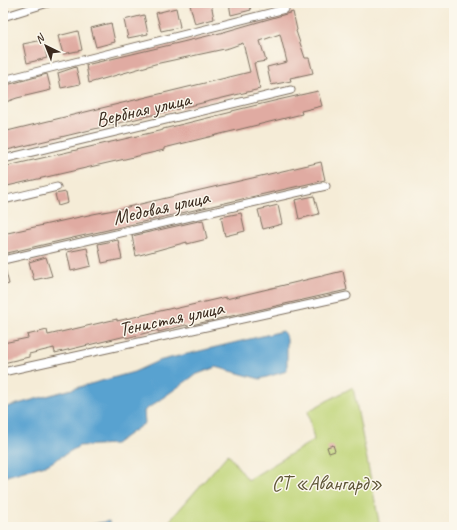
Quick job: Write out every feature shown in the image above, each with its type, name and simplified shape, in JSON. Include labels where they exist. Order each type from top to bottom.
[{"type":"street","points":[[3,18],[48,3]]},
{"type":"street","points":[[3,80],[285,8]]},
{"type":"street","name":"Вербная улица","points":[[3,159],[291,90]]},
{"type":"street","name":"Медовая улица","points":[[3,260],[326,186]]},
{"type":"street","points":[[3,200],[57,187]]},
{"type":"street","name":"Тенистая улица","points":[[3,372],[347,296]]},
{"type":"green space","name":"СТ «Авангард»","points":[[353,387],[380,527],[164,527],[228,454],[248,480],[314,440],[308,411]]},
{"type":"water","points":[[283,331],[287,339],[287,371],[260,379],[216,367],[195,375],[144,411],[145,423],[115,444],[79,446],[49,464],[3,477],[3,408],[134,372],[158,361]]},
{"type":"water","points":[[109,521],[111,527],[79,527]]},
{"type":"building","points":[[211,3],[214,19],[195,24],[190,5]]},
{"type":"building","points":[[229,3],[249,3],[251,10],[231,15]]},
{"type":"building","points":[[176,8],[180,27],[161,31],[156,13]]},
{"type":"building","points":[[293,12],[296,31],[305,58],[309,58],[313,73],[290,78],[291,81],[271,85],[267,67],[287,62],[280,34],[260,41],[266,61],[254,63],[260,89],[3,151],[3,132],[250,72],[243,43],[229,48],[155,64],[89,83],[86,65],[220,33]]},
{"type":"building","points":[[144,15],[148,34],[128,38],[124,20]]},
{"type":"building","points":[[111,23],[115,42],[96,47],[91,28]]},
{"type":"building","points":[[78,31],[82,50],[63,54],[58,36]]},
{"type":"building","points":[[43,40],[47,58],[27,63],[23,44]]},
{"type":"building","points":[[76,67],[80,84],[61,88],[58,73]]},
{"type":"building","points":[[47,74],[51,90],[3,103],[3,86]]},
{"type":"building","points":[[318,91],[322,106],[301,111],[302,114],[164,148],[164,150],[3,187],[3,167],[163,130],[232,111]]},
{"type":"building","points":[[321,162],[325,180],[3,254],[3,234],[119,209]]},
{"type":"building","points":[[66,192],[68,203],[58,206],[55,194]]},
{"type":"building","points":[[314,196],[319,214],[299,219],[295,200]]},
{"type":"building","points":[[278,205],[282,224],[263,229],[258,210]]},
{"type":"building","points":[[241,213],[245,231],[225,236],[221,217]]},
{"type":"building","points":[[203,220],[207,239],[187,244],[187,242],[136,256],[132,236]]},
{"type":"building","points":[[118,240],[122,259],[102,263],[98,244]]},
{"type":"building","points":[[87,248],[91,266],[71,271],[67,252]]},
{"type":"building","points":[[46,257],[52,276],[34,280],[29,262]]},
{"type":"building","points":[[3,268],[5,268],[9,284],[3,286]]},
{"type":"building","points":[[343,271],[347,290],[187,326],[158,332],[158,330],[126,338],[126,336],[55,353],[54,348],[29,354],[29,357],[3,363],[3,343],[28,338],[27,335],[47,330],[48,335],[117,319],[117,321],[226,297],[226,299]]},
{"type":"building","points":[[333,445],[335,451],[329,453],[327,447]]}]
